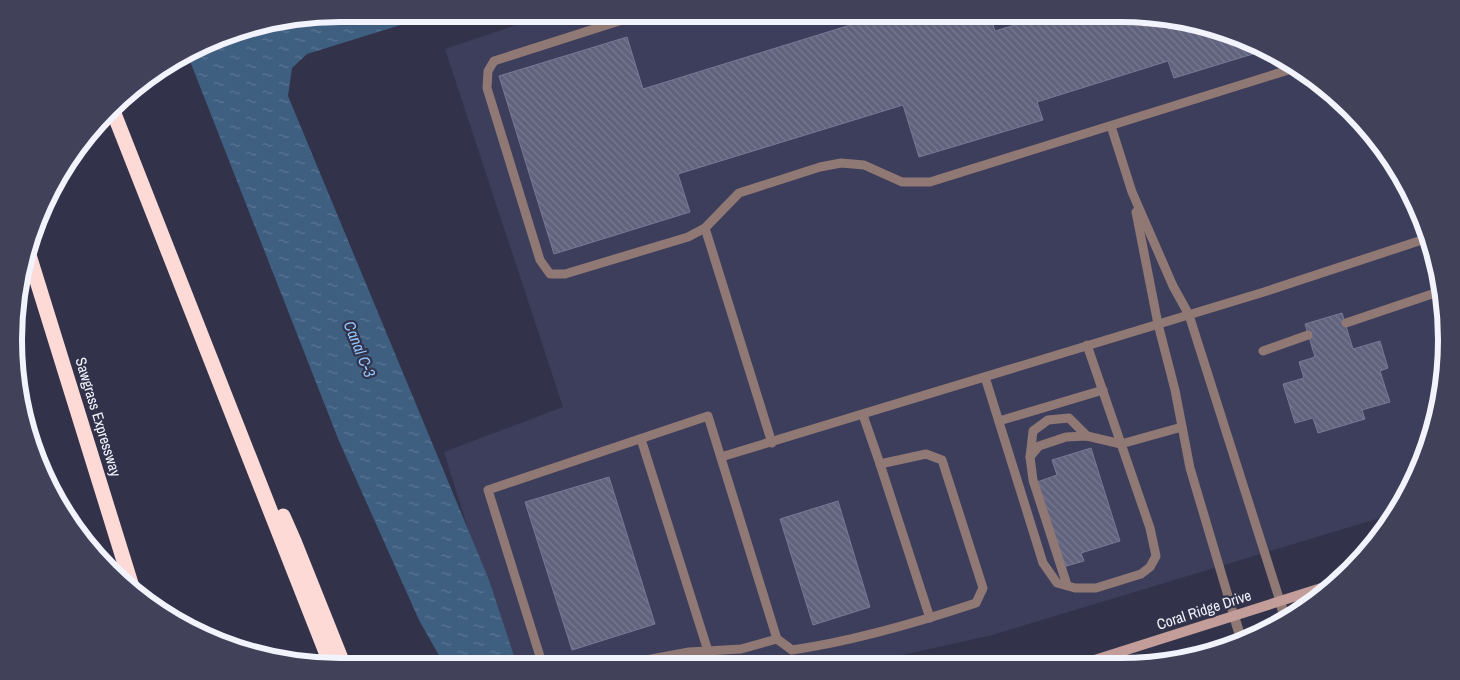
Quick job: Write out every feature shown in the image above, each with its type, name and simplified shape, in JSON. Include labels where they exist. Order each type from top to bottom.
[{"type":"highway","points":[[115,115],[328,657]]},
{"type":"highway","name":"Sawgrass Expressway","points":[[32,263],[129,577]]},
{"type":"highway","points":[[222,388],[294,541],[341,658]]},
{"type":"main road","name":"Coral Ridge Drive","points":[[1101,658],[1316,590]]},
{"type":"street","points":[[1280,601],[1283,612]]},
{"type":"street","points":[[1234,616],[1240,634]]},
{"type":"lane","points":[[615,22],[494,61],[488,71],[487,88],[540,260],[550,274],[574,272],[688,237],[705,228],[739,193],[820,167],[841,163],[864,165],[902,182],[930,182],[1287,70]]},
{"type":"lane","points":[[1111,126],[1132,192],[1173,286],[1188,315],[1280,601]]},
{"type":"lane","points":[[1132,192],[1158,324],[1175,390],[1190,468],[1234,616]]},
{"type":"lane","points":[[705,228],[772,443]]},
{"type":"lane","points":[[721,458],[1188,315],[1422,240]]},
{"type":"lane","points":[[1346,323],[1434,293]]},
{"type":"lane","points":[[1263,351],[1308,335]]},
{"type":"lane","points":[[985,377],[1043,563],[1057,583],[1075,588],[1096,588],[1141,574],[1150,567],[1156,556],[1150,528],[1087,345]]},
{"type":"lane","points":[[999,421],[1103,390]]},
{"type":"lane","points":[[863,415],[930,618]]},
{"type":"lane","points":[[540,658],[488,490],[708,416],[777,639],[792,650],[826,645],[930,618],[976,603],[982,588],[942,460],[926,454],[880,464]]},
{"type":"lane","points":[[1067,586],[1033,480],[1030,457],[1033,431],[1048,420],[1069,418],[1086,436]]},
{"type":"lane","points":[[1030,457],[1039,446],[1066,437],[1086,436],[1121,444],[1182,427]]},
{"type":"lane","points":[[641,439],[708,651]]},
{"type":"lane","points":[[657,658],[689,652],[741,649],[777,639]]},
{"type":"shaded area","points":[[525,22],[1120,22],[1161,25],[1202,33],[1242,47],[1279,65],[1296,76],[1345,115],[1384,164],[1395,181],[1413,218],[1427,258],[1435,299],[1438,340],[1435,381],[1427,422],[1413,462],[1395,499],[1383,517],[992,635],[889,658],[508,658],[444,452],[563,407],[445,49]]},
{"type":"water","name":"Canal C-3","points":[[340,22],[410,22],[307,54],[292,68],[288,96],[489,580],[513,658],[440,658],[419,620],[339,441],[190,60],[238,39],[299,25]]},
{"type":"building","points":[[860,22],[992,22],[995,31],[1025,22],[1141,23],[1202,33],[1256,53],[1174,78],[1168,61],[1037,102],[1043,120],[919,157],[903,105],[678,174],[690,212],[554,254],[499,76],[627,37],[643,89]]},
{"type":"building","points":[[1342,313],[1353,349],[1380,341],[1388,368],[1380,371],[1390,402],[1362,410],[1365,419],[1318,433],[1313,418],[1295,423],[1283,384],[1304,378],[1299,362],[1315,357],[1305,324]]},
{"type":"building","points":[[1091,448],[1120,541],[1081,553],[1084,561],[1063,567],[1037,482],[1057,475],[1052,460]]},
{"type":"building","points":[[609,477],[655,624],[572,650],[525,502]]},
{"type":"building","points":[[838,501],[870,607],[813,625],[780,519]]}]
